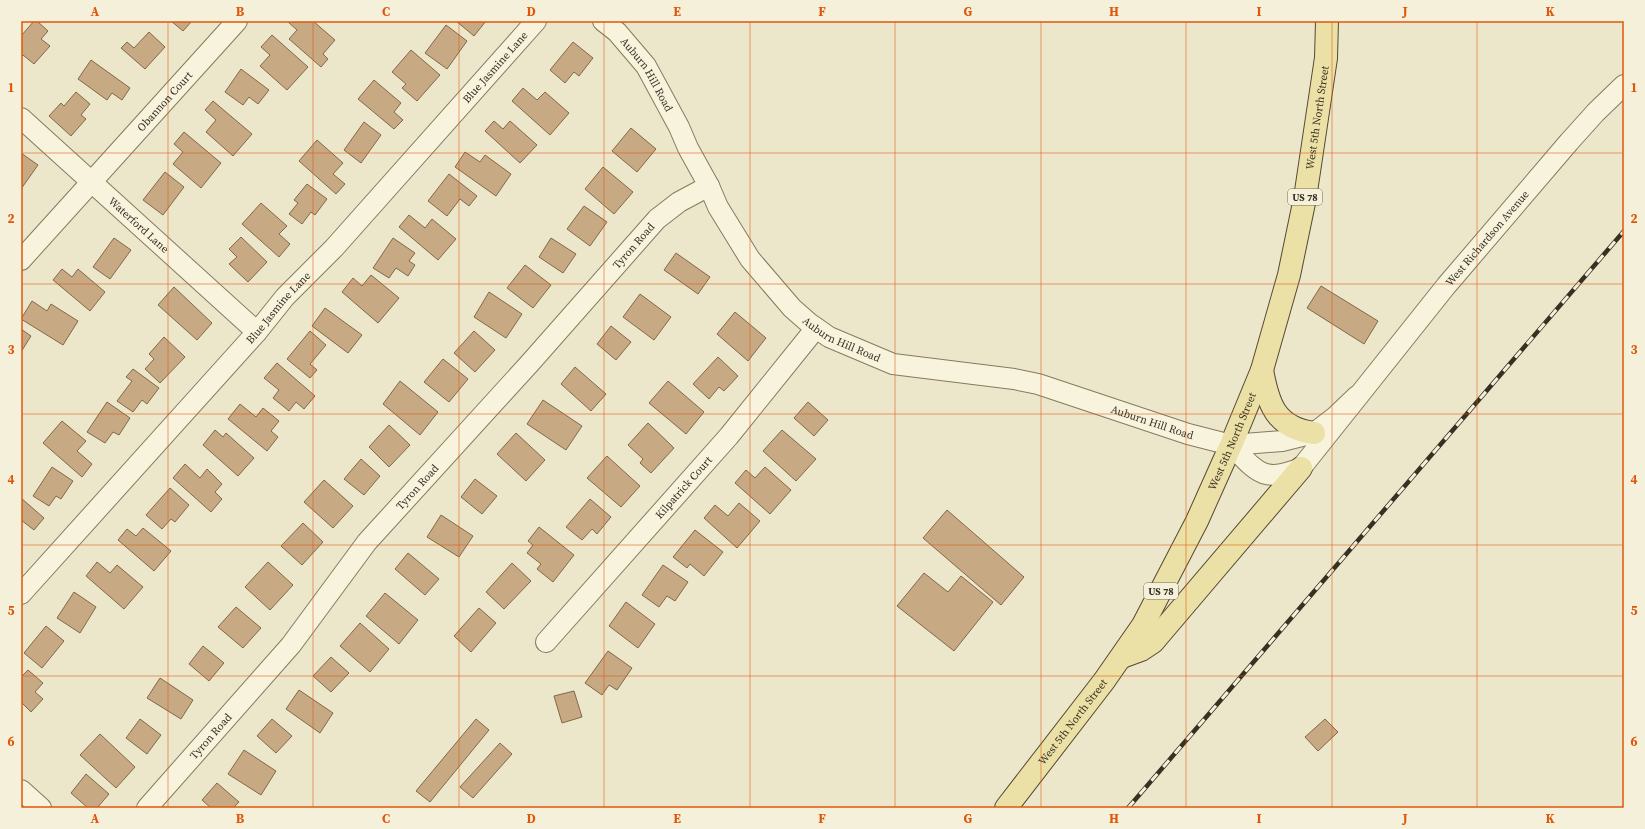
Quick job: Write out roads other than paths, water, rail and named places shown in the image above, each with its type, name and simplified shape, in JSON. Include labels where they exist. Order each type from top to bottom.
[{"type":"main road","name":"West 5th North Street","points":[[1006,808],[1043,762],[1143,625],[1182,551],[1262,370],[1289,275],[1305,198],[1326,58],[1327,21]]},
{"type":"main road","points":[[1262,370],[1270,402],[1280,418],[1300,431],[1314,433]]},
{"type":"main road","points":[[1121,657],[1141,650],[1153,642],[1301,468]]},
{"type":"street","name":"Obannon Court","points":[[21,260],[238,21]]},
{"type":"street","name":"Blue Jasmine Lane","points":[[21,594],[257,332],[285,297],[334,248],[536,21]]},
{"type":"street","name":"Auburn Hill Road","points":[[603,21],[617,32],[646,66],[709,186],[718,207],[750,259],[792,308],[829,337],[894,364],[1038,384],[1188,434],[1230,445]]},
{"type":"street","name":"West Richardson Avenue","points":[[1301,468],[1446,286],[1569,142],[1596,112],[1624,85]]},
{"type":"street","name":"Waterford Lane","points":[[21,118],[257,332]]},
{"type":"street","name":"Tyron Road","points":[[146,808],[291,645],[367,542],[524,369],[657,219],[679,202],[709,186]]},
{"type":"street","name":"Kilpatrick Court","points":[[546,642],[729,436],[816,328]]},
{"type":"street","name":"West Richardson Avenue","points":[[1230,445],[1282,441],[1314,433],[1335,417],[1357,396]]},
{"type":"street","points":[[1230,445],[1257,471],[1264,474],[1280,476],[1301,468]]},
{"type":"street","points":[[21,790],[41,808]]},
{"type":"railway","points":[[1128,808],[1624,231]]}]
